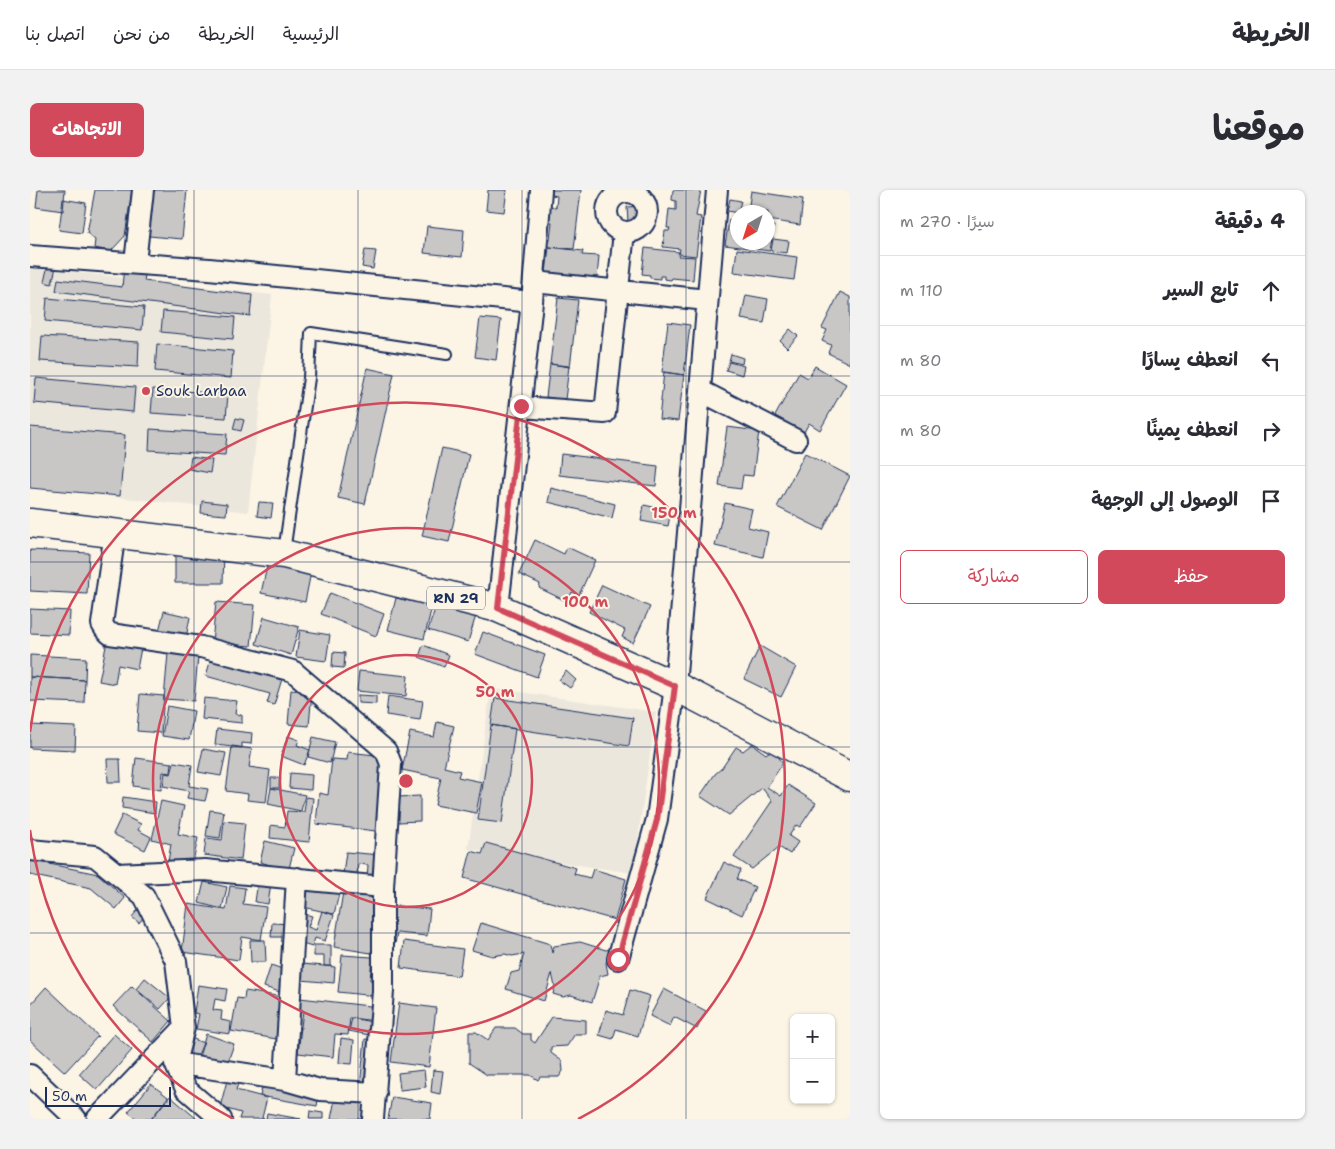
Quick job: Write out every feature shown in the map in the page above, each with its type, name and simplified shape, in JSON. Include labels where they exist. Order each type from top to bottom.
[{"type":"main road","name":"RN 29","points":[[30,523],[284,554],[498,608],[675,686],[850,777]]},
{"type":"street","points":[[135,263],[143,190]]},
{"type":"street","points":[[498,608],[532,302],[541,190]]},
{"type":"street","points":[[618,959],[657,820],[675,686],[717,190]]},
{"type":"street","points":[[628,191],[642,198],[646,204],[648,217],[640,229],[634,232],[624,232],[615,229],[610,224],[607,211],[612,199],[617,194],[628,191]]},
{"type":"street","points":[[521,406],[604,413],[624,232]]},
{"type":"street","points":[[30,256],[209,268],[532,302]]},
{"type":"street","points":[[534,282],[708,300]]},
{"type":"street","points":[[701,391],[796,440]]},
{"type":"street","points":[[115,532],[102,624],[105,630],[110,634],[201,646],[293,671],[386,751],[391,764],[383,887],[383,991],[373,1119]]},
{"type":"street","points":[[30,850],[95,856],[144,896],[176,961],[184,1028],[175,1063],[186,1089],[221,1119]]},
{"type":"street","points":[[117,874],[205,870],[383,887]]},
{"type":"street","points":[[285,1080],[298,878]]},
{"type":"street","points":[[96,1119],[184,1028]]},
{"type":"street","points":[[175,1063],[285,1080],[320,1090],[376,1093]]},
{"type":"street","points":[[30,1075],[76,1119]]},
{"type":"lane","points":[[284,554],[309,378],[311,333],[447,354]]},
{"type":"shaded area","name":"Souk Larbaa","points":[[30,267],[272,295],[248,512],[30,487]]},
{"type":"shaded area","points":[[491,688],[656,712],[633,873],[468,849]]},
{"type":"building","points":[[38,190],[65,190],[63,211],[36,207]]},
{"type":"building","points":[[95,190],[132,190],[125,236],[111,251],[94,248],[95,240],[87,233]]},
{"type":"building","points":[[154,190],[187,190],[182,239],[149,236]]},
{"type":"building","points":[[488,190],[507,190],[504,212],[486,210]]},
{"type":"building","points":[[552,190],[581,190],[574,249],[549,247],[552,222],[549,222],[550,206],[556,207],[557,196],[552,195]]},
{"type":"building","points":[[673,190],[701,190],[696,216],[701,217],[696,256],[679,254],[680,249],[663,247],[665,231],[669,231],[670,228],[667,228],[669,209],[676,210],[676,201],[672,200]]},
{"type":"building","points":[[751,191],[803,199],[800,225],[775,221],[775,205],[749,205]]},
{"type":"building","points":[[63,199],[86,203],[82,233],[59,230]]},
{"type":"building","points":[[730,199],[741,201],[740,205],[730,205],[730,212],[727,211]]},
{"type":"building","points":[[641,206],[642,220],[628,221],[627,207]]},
{"type":"building","points":[[729,220],[730,220],[730,246],[725,245]]},
{"type":"building","points":[[427,226],[464,230],[462,257],[424,253]]},
{"type":"building","points":[[775,239],[789,241],[787,253],[771,251],[775,250]]},
{"type":"building","points":[[549,247],[583,251],[582,255],[599,256],[597,278],[576,276],[568,278],[568,275],[564,275],[564,278],[554,277],[555,274],[546,273]]},
{"type":"building","points":[[645,248],[679,252],[678,256],[695,257],[693,280],[672,278],[671,280],[664,279],[664,276],[660,276],[660,279],[650,278],[650,275],[642,274]]},
{"type":"building","points":[[365,250],[376,251],[373,269],[362,267]]},
{"type":"building","points":[[737,250],[797,257],[794,280],[734,272]]},
{"type":"building","points":[[48,265],[56,267],[52,284],[44,282]]},
{"type":"building","points":[[124,267],[146,270],[144,281],[252,295],[250,316],[56,291],[58,279],[122,287]]},
{"type":"building","points":[[840,292],[850,297],[850,364],[828,353],[831,345],[822,341],[827,330],[822,328]]},
{"type":"building","points":[[746,295],[768,299],[764,323],[741,319]]},
{"type":"building","points":[[47,298],[144,307],[142,330],[45,321]]},
{"type":"building","points":[[558,298],[578,300],[570,367],[550,364]]},
{"type":"building","points":[[163,311],[235,317],[233,339],[161,332]]},
{"type":"building","points":[[480,318],[501,320],[496,360],[475,357]]},
{"type":"building","points":[[668,322],[690,325],[684,375],[662,372]]},
{"type":"building","points":[[790,329],[798,336],[787,348],[780,341]]},
{"type":"building","points":[[42,336],[139,342],[138,367],[40,361]]},
{"type":"building","points":[[157,344],[233,351],[231,378],[155,371]]},
{"type":"building","points":[[731,354],[743,358],[742,364],[729,361]]},
{"type":"building","points":[[729,362],[744,366],[742,375],[726,370]]},
{"type":"building","points":[[550,364],[569,366],[565,400],[546,397]]},
{"type":"building","points":[[815,366],[846,384],[820,430],[809,423],[804,432],[775,416],[799,373],[808,378]]},
{"type":"building","points":[[367,368],[394,374],[365,504],[338,498]]},
{"type":"building","points":[[664,372],[684,375],[678,421],[659,419]]},
{"type":"building","points":[[36,378],[135,387],[133,412],[34,403]]},
{"type":"building","points":[[153,389],[228,394],[226,418],[151,413]]},
{"type":"building","points":[[236,418],[244,420],[241,431],[233,429]]},
{"type":"building","points":[[30,427],[125,435],[120,496],[30,488]]},
{"type":"building","points":[[727,427],[759,431],[753,476],[743,475],[741,489],[719,486]]},
{"type":"building","points":[[150,429],[227,434],[225,455],[149,450]]},
{"type":"building","points":[[442,448],[469,454],[449,542],[422,536]]},
{"type":"building","points":[[805,453],[850,476],[823,530],[777,507]]},
{"type":"building","points":[[561,454],[658,466],[656,486],[559,475]]},
{"type":"building","points":[[191,457],[212,460],[210,473],[189,469]]},
{"type":"building","points":[[551,488],[615,504],[612,518],[548,502]]},
{"type":"building","points":[[202,501],[227,504],[226,515],[201,513]]},
{"type":"building","points":[[259,502],[273,503],[271,518],[257,516]]},
{"type":"building","points":[[725,503],[752,509],[748,527],[768,532],[763,557],[715,546]]},
{"type":"building","points":[[644,505],[671,511],[668,526],[641,521]]},
{"type":"building","points":[[535,540],[564,554],[567,547],[595,560],[579,595],[572,592],[568,602],[539,588],[540,584],[519,574]]},
{"type":"building","points":[[30,550],[89,553],[87,594],[30,591]]},
{"type":"building","points":[[175,553],[224,553],[223,583],[175,583]]},
{"type":"building","points":[[268,562],[311,572],[305,602],[261,593]]},
{"type":"building","points":[[602,585],[650,607],[633,643],[622,637],[625,630],[589,612]]},
{"type":"building","points":[[330,593],[384,614],[376,636],[321,614]]},
{"type":"building","points":[[416,594],[434,598],[424,639],[388,630],[396,598],[414,602]]},
{"type":"building","points":[[438,600],[477,612],[468,642],[428,630]]},
{"type":"building","points":[[216,602],[255,605],[251,646],[212,643]]},
{"type":"building","points":[[30,609],[70,611],[69,635],[30,633]]},
{"type":"building","points":[[164,611],[190,617],[186,638],[159,631]]},
{"type":"building","points":[[264,617],[299,627],[291,655],[256,644]]},
{"type":"building","points":[[300,630],[330,635],[326,661],[296,657]]},
{"type":"building","points":[[483,632],[545,655],[537,677],[475,654]]},
{"type":"building","points":[[107,641],[141,648],[137,669],[118,665],[115,684],[99,681]]},
{"type":"building","points":[[423,645],[449,655],[444,667],[419,657]]},
{"type":"building","points":[[760,646],[796,667],[781,697],[744,679]]},
{"type":"building","points":[[213,652],[268,668],[266,675],[282,679],[274,705],[267,703],[270,694],[206,676]]},
{"type":"building","points":[[333,652],[345,653],[344,668],[332,667]]},
{"type":"building","points":[[168,653],[198,656],[194,701],[164,699]]},
{"type":"building","points":[[30,655],[86,658],[85,680],[30,677]]},
{"type":"building","points":[[359,671],[408,676],[406,696],[357,691]]},
{"type":"building","points":[[566,671],[576,680],[570,688],[559,680]]},
{"type":"building","points":[[30,677],[85,680],[84,703],[30,701]]},
{"type":"building","points":[[291,690],[312,692],[309,726],[288,724]]},
{"type":"building","points":[[140,694],[164,696],[161,733],[137,731]]},
{"type":"building","points":[[358,695],[376,696],[376,704],[358,703]]},
{"type":"building","points":[[388,696],[423,701],[420,720],[386,715]]},
{"type":"building","points":[[204,698],[237,701],[235,714],[242,715],[242,723],[202,719]]},
{"type":"building","points":[[495,698],[633,718],[629,746],[491,725]]},
{"type":"building","points":[[167,706],[194,711],[189,740],[162,736]]},
{"type":"building","points":[[437,722],[454,726],[444,767],[460,771],[458,777],[482,782],[476,813],[435,805],[441,778],[402,770],[410,732],[434,737]]},
{"type":"building","points":[[30,725],[76,727],[75,750],[30,748]]},
{"type":"building","points":[[491,725],[515,729],[502,823],[478,820]]},
{"type":"building","points":[[217,729],[252,733],[251,744],[242,743],[242,748],[215,745]]},
{"type":"building","points":[[288,736],[299,740],[297,745],[310,750],[304,765],[281,756]]},
{"type":"building","points":[[313,737],[335,742],[330,763],[308,757]]},
{"type":"building","points":[[752,744],[766,754],[772,749],[783,763],[767,787],[781,796],[788,785],[816,803],[800,827],[796,825],[789,836],[798,842],[790,854],[779,847],[752,869],[734,857],[772,801],[762,788],[729,815],[700,796],[736,747],[743,751]]},
{"type":"building","points":[[232,746],[252,749],[249,767],[270,770],[266,802],[247,800],[248,794],[226,791]]},
{"type":"building","points":[[203,749],[226,753],[221,776],[198,772]]},
{"type":"building","points":[[348,752],[384,756],[376,831],[316,824],[319,793],[328,795],[332,759],[347,760]]},
{"type":"building","points":[[136,758],[172,763],[171,773],[163,772],[161,790],[133,786]]},
{"type":"building","points":[[107,759],[120,759],[121,782],[108,782]]},
{"type":"building","points":[[174,762],[192,765],[189,786],[208,789],[205,801],[187,798],[189,791],[163,786],[165,773],[171,774]]},
{"type":"building","points":[[290,773],[312,775],[311,790],[289,788]]},
{"type":"building","points":[[271,778],[280,778],[279,788],[271,788]]},
{"type":"building","points":[[271,788],[305,795],[301,811],[268,804]]},
{"type":"building","points":[[420,796],[420,821],[398,822],[397,797]]},
{"type":"building","points":[[123,797],[156,802],[155,813],[122,808]]},
{"type":"building","points":[[306,797],[313,798],[309,842],[270,838],[271,825],[285,827],[287,811],[304,812]]},
{"type":"building","points":[[161,801],[184,806],[178,834],[198,838],[192,867],[168,862],[171,844],[152,839]]},
{"type":"building","points":[[210,810],[224,812],[220,838],[206,836]]},
{"type":"building","points":[[122,815],[141,824],[138,830],[151,837],[145,850],[113,834]]},
{"type":"building","points":[[224,821],[245,823],[241,860],[204,855],[206,838],[222,840]]},
{"type":"building","points":[[265,841],[294,848],[287,877],[272,873],[274,866],[260,862]]},
{"type":"building","points":[[486,843],[576,868],[574,874],[590,878],[593,869],[626,879],[615,920],[464,878],[471,851],[482,854]]},
{"type":"building","points":[[346,852],[380,855],[377,880],[367,879],[368,865],[358,864],[357,875],[343,874]]},
{"type":"building","points":[[30,860],[98,874],[125,898],[116,909],[91,888],[30,875]]},
{"type":"building","points":[[724,862],[741,870],[737,879],[755,887],[742,915],[707,898]]},
{"type":"building","points":[[306,880],[341,886],[334,914],[299,906]]},
{"type":"building","points":[[258,881],[271,883],[268,904],[255,902]]},
{"type":"building","points":[[204,882],[227,887],[222,909],[199,903]]},
{"type":"building","points":[[230,886],[245,888],[243,904],[266,907],[261,940],[242,937],[239,960],[182,952],[188,904],[226,910]]},
{"type":"building","points":[[343,892],[380,898],[371,953],[334,947]]},
{"type":"building","points":[[142,905],[149,911],[139,923],[132,917]]},
{"type":"building","points":[[388,905],[430,909],[427,936],[397,933],[395,944],[385,943]]},
{"type":"building","points":[[322,911],[334,915],[325,941],[315,938],[312,947],[296,942],[305,914],[312,916],[308,927],[316,930]]},
{"type":"building","points":[[272,923],[293,924],[292,937],[271,937]]},
{"type":"building","points":[[481,923],[550,944],[552,953],[554,946],[580,942],[606,950],[610,949],[606,963],[608,974],[600,976],[592,1002],[571,995],[563,997],[553,994],[555,987],[552,973],[544,1001],[506,989],[511,973],[519,971],[524,954],[492,956],[472,950]]},
{"type":"building","points":[[250,940],[265,940],[266,962],[251,962]]},
{"type":"building","points":[[404,941],[463,949],[459,976],[401,968]]},
{"type":"building","points":[[314,945],[331,945],[331,966],[324,966],[324,956],[314,956]]},
{"type":"building","points":[[342,955],[372,957],[370,980],[377,981],[375,996],[338,992]]},
{"type":"building","points":[[302,964],[335,967],[334,983],[301,980]]},
{"type":"building","points":[[271,965],[288,971],[280,992],[264,987]]},
{"type":"building","points":[[145,978],[170,998],[160,1009],[136,989]]},
{"type":"building","points":[[198,985],[227,989],[225,1001],[215,999],[213,1010],[222,1011],[221,1020],[231,1022],[230,1034],[196,1029],[199,1014],[194,1013]]},
{"type":"building","points":[[132,986],[171,1021],[153,1042],[113,1006]]},
{"type":"building","points":[[46,987],[98,1036],[65,1072],[30,1040],[30,1005]]},
{"type":"building","points":[[664,989],[706,1011],[697,1029],[674,1017],[670,1026],[650,1016]]},
{"type":"building","points":[[630,990],[650,996],[638,1036],[616,1029],[613,1039],[599,1035],[606,1010],[623,1015]]},
{"type":"building","points":[[245,991],[289,998],[282,1040],[231,1031],[237,998],[244,999]]},
{"type":"building","points":[[300,998],[378,1007],[376,1021],[350,1018],[348,1035],[335,1034],[333,1057],[298,1053],[303,1010],[299,1009]]},
{"type":"building","points":[[399,1003],[436,1008],[429,1067],[391,1062]]},
{"type":"building","points":[[552,1017],[586,1020],[586,1034],[575,1034],[567,1046],[551,1047],[551,1053],[562,1061],[563,1071],[559,1077],[540,1077],[538,1080],[530,1075],[487,1075],[469,1063],[469,1032],[476,1032],[488,1040],[496,1028],[515,1028],[523,1034],[531,1034],[531,1040],[535,1043]]},
{"type":"building","points":[[352,1018],[372,1022],[369,1035],[349,1031]]},
{"type":"building","points":[[114,1034],[132,1050],[97,1090],[79,1074]]},
{"type":"building","points":[[206,1034],[234,1044],[225,1070],[198,1060]]},
{"type":"building","points":[[189,1037],[203,1043],[196,1060],[183,1055]]},
{"type":"building","points":[[341,1038],[354,1040],[352,1064],[339,1063]]},
{"type":"building","points":[[365,1039],[377,1041],[372,1087],[360,1086]]},
{"type":"building","points":[[424,1070],[426,1087],[400,1090],[398,1073]]},
{"type":"building","points":[[433,1070],[443,1071],[440,1094],[431,1092]]},
{"type":"building","points":[[229,1073],[240,1077],[236,1090],[267,1098],[262,1118],[264,1119],[239,1119],[241,1113],[220,1107]]},
{"type":"building","points":[[263,1083],[319,1093],[317,1106],[260,1096]]},
{"type":"building","points":[[151,1084],[168,1097],[151,1119],[137,1119],[128,1112]]},
{"type":"building","points":[[336,1094],[369,1100],[365,1119],[331,1119]]},
{"type":"building","points":[[170,1096],[197,1119],[152,1118]]},
{"type":"building","points":[[392,1097],[432,1103],[430,1119],[388,1119]]},
{"type":"building","points":[[310,1111],[323,1113],[323,1119],[309,1119]]},
{"type":"building","points":[[267,1113],[301,1119],[266,1119]]},
{"type":"place","name":"Souk Larbaa","points":[[146,391]]},
{"type":"route","points":[[521,406],[498,608],[675,686],[657,820],[618,959]]}]
